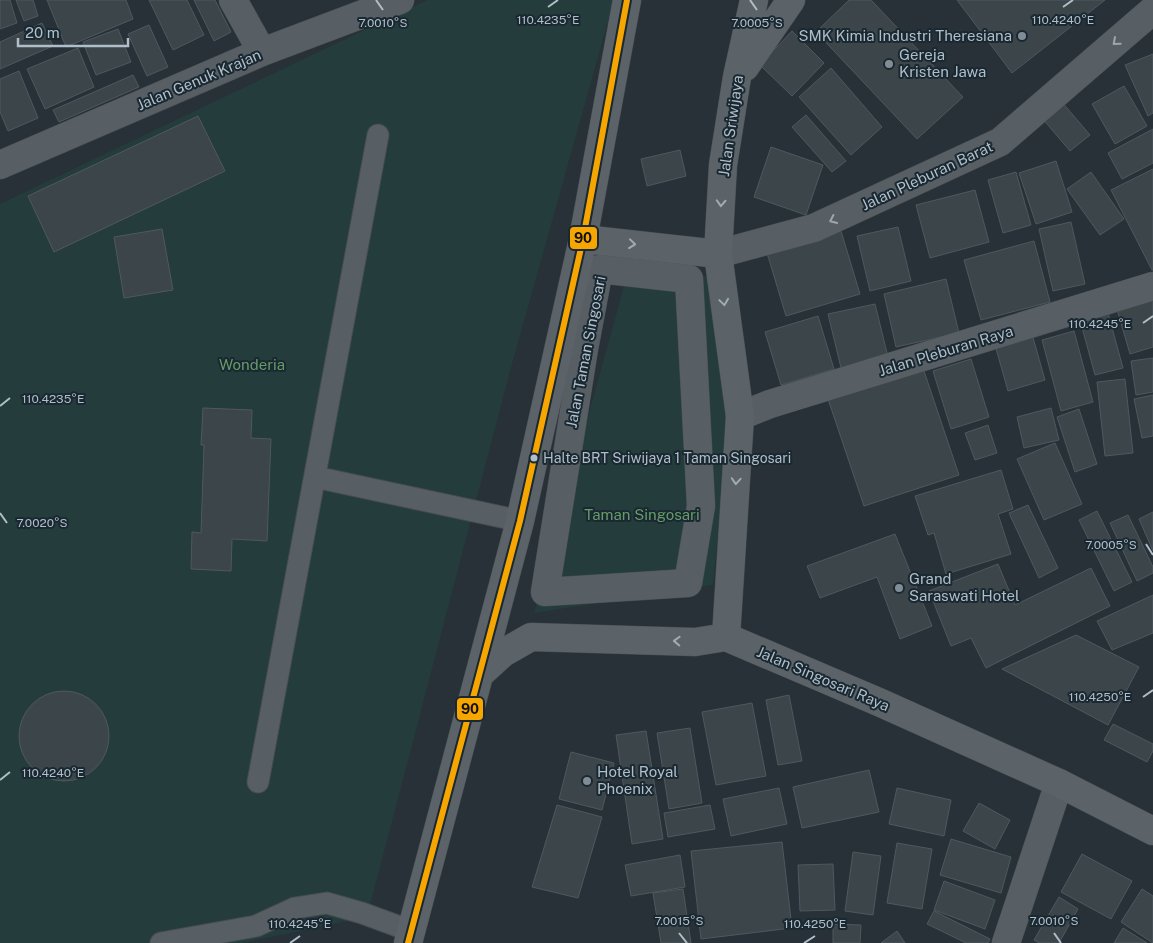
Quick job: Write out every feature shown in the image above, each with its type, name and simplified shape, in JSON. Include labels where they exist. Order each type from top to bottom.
[{"type":"main road","points":[[410,937],[520,521],[583,239],[627,0]]},
{"type":"main road","name":"Jalan Sriwijaya","points":[[718,254],[723,165],[737,77],[754,0]]},
{"type":"main road","points":[[737,77],[791,0]]},
{"type":"main road","points":[[480,674],[503,653],[531,637],[695,642],[726,637],[740,416],[718,254],[583,239]]},
{"type":"main road","points":[[498,607],[531,637]]},
{"type":"main road","name":"Jalan Singosari Raya","points":[[726,637],[881,703],[1059,783],[1153,831]]},
{"type":"street","points":[[233,0],[262,52]]},
{"type":"street","name":"Jalan Genuk Krajan","points":[[1,160],[262,52],[400,0]]},
{"type":"street","name":"Jalan Pleburan Barat","points":[[718,254],[814,228],[1000,142],[1153,10]]},
{"type":"street","name":"Jalan Taman Singosari","points":[[599,270],[689,279],[701,506],[688,583],[546,592],[584,349],[599,270]]},
{"type":"street","name":"Jalan Pleburan Raya","points":[[740,416],[770,404],[1153,286]]},
{"type":"street","points":[[1006,943],[1059,783]]},
{"type":"lane","points":[[258,782],[378,135]]},
{"type":"lane","points":[[315,477],[520,521]]},
{"type":"lane","points":[[161,943],[254,935],[295,908],[327,903],[362,913],[410,937]]},
{"type":"green space","name":"Wonderia","points":[[427,0],[614,0],[509,375],[367,917],[242,943],[0,943],[0,204]]},
{"type":"green space","name":"Taman Singosari","points":[[630,264],[710,277],[729,423],[713,585],[534,613]]},
{"type":"building","points":[[0,0],[10,0],[17,23],[0,29]]},
{"type":"building","points":[[16,0],[33,0],[38,16],[24,21]]},
{"type":"building","points":[[47,0],[126,0],[133,19],[66,47]]},
{"type":"building","points":[[149,0],[187,0],[204,35],[173,50]]},
{"type":"building","points":[[194,0],[215,0],[231,32],[214,41]]},
{"type":"building","name":"Gereja Kristen Jawa","points":[[849,0],[871,0],[963,97],[917,139],[816,32]]},
{"type":"building","name":"SMK Kimia Industri Theresiana","points":[[957,0],[1105,0],[1012,73]]},
{"type":"building","points":[[42,23],[53,46],[0,69],[0,42]]},
{"type":"building","points":[[149,25],[168,67],[147,76],[128,34]]},
{"type":"building","points":[[118,29],[131,62],[96,75],[83,42]]},
{"type":"building","points":[[792,31],[824,63],[792,96],[760,65]]},
{"type":"building","points":[[78,48],[94,87],[45,109],[27,69]]},
{"type":"building","points":[[1153,54],[1153,113],[1148,116],[1125,65]]},
{"type":"building","points":[[831,68],[882,127],[851,155],[799,97]]},
{"type":"building","points":[[19,71],[38,118],[8,131],[0,112],[0,79]]},
{"type":"building","points":[[133,75],[139,87],[59,122],[53,110]]},
{"type":"building","points":[[1124,86],[1147,126],[1115,144],[1092,104]]},
{"type":"building","points":[[1055,94],[1090,135],[1070,151],[1036,111]]},
{"type":"building","points":[[806,115],[846,161],[832,172],[792,127]]},
{"type":"building","points":[[198,116],[225,171],[54,252],[28,196]]},
{"type":"building","points":[[1153,129],[1153,163],[1122,179],[1108,153]]},
{"type":"building","points":[[771,147],[823,165],[806,215],[754,197]]},
{"type":"building","points":[[680,150],[686,176],[647,186],[641,159]]},
{"type":"building","points":[[1056,161],[1072,212],[1036,224],[1019,173]]},
{"type":"building","points":[[1153,169],[1153,270],[1152,270],[1111,190]]},
{"type":"building","points":[[1016,172],[1031,225],[1003,233],[988,180]]},
{"type":"building","points":[[1091,172],[1124,219],[1100,235],[1067,189]]},
{"type":"building","points":[[975,190],[989,242],[930,258],[916,205]]},
{"type":"building","points":[[1071,222],[1085,284],[1053,291],[1039,229]]},
{"type":"building","points":[[898,227],[911,281],[870,291],[857,236]]},
{"type":"building","points":[[162,229],[173,290],[124,298],[114,237]]},
{"type":"building","points":[[841,231],[860,294],[786,316],[767,253]]},
{"type":"building","points":[[1034,241],[1050,302],[981,320],[964,260]]},
{"type":"building","points":[[946,279],[959,333],[896,347],[884,294]]},
{"type":"building","points":[[1153,295],[1153,347],[1130,354],[1116,306]]},
{"type":"building","points":[[875,304],[890,365],[843,376],[828,314]]},
{"type":"building","points":[[1108,313],[1123,368],[1095,375],[1080,320]]},
{"type":"building","points":[[818,316],[834,369],[781,385],[765,332]]},
{"type":"building","points":[[1074,331],[1093,402],[1061,411],[1042,340]]},
{"type":"building","points":[[1032,334],[1045,380],[1008,391],[995,345]]},
{"type":"building","points":[[1153,358],[1153,392],[1136,395],[1131,361]]},
{"type":"building","points":[[971,359],[989,417],[951,429],[933,371]]},
{"type":"building","points":[[923,368],[959,475],[864,506],[828,399]]},
{"type":"building","points":[[1125,379],[1133,453],[1105,456],[1097,382]]},
{"type":"building","points":[[1153,395],[1153,436],[1142,438],[1134,399]]},
{"type":"building","points":[[203,408],[252,410],[251,438],[271,439],[267,541],[232,539],[231,571],[191,569],[192,532],[201,533],[204,445],[201,445]]},
{"type":"building","points":[[1051,408],[1059,440],[1024,448],[1017,417]]},
{"type":"building","points":[[1079,409],[1097,464],[1075,472],[1057,417]]},
{"type":"building","points":[[988,425],[997,453],[975,460],[965,433]]},
{"type":"building","points":[[1055,443],[1082,504],[1044,520],[1017,459]]},
{"type":"building","points":[[1001,470],[1013,509],[998,514],[1011,554],[946,574],[934,533],[928,535],[915,496]]},
{"type":"building","points":[[1028,505],[1058,568],[1039,578],[1009,513]]},
{"type":"building","points":[[1097,511],[1132,582],[1114,591],[1079,520]]},
{"type":"building","points":[[1153,512],[1153,551],[1139,519]]},
{"type":"building","points":[[1128,515],[1153,567],[1153,573],[1137,581],[1110,523]]},
{"type":"building","name":"Grand Saraswati Hotel","points":[[895,534],[932,626],[900,639],[877,577],[820,598],[807,566]]},
{"type":"building","points":[[998,564],[1015,605],[1091,568],[1110,606],[986,668],[971,638],[951,646],[929,591]]},
{"type":"building","points":[[1153,595],[1153,633],[1112,650],[1097,621]]},
{"type":"building","points":[[1076,635],[1139,667],[1108,725],[1002,669]]},
{"type":"building","points":[[64,691],[81,694],[96,704],[106,719],[109,736],[106,753],[96,768],[81,778],[64,781],[47,778],[32,768],[22,753],[19,736],[22,719],[32,704],[47,694]]},
{"type":"building","points":[[789,695],[802,761],[778,765],[766,700]]},
{"type":"building","points":[[752,703],[766,776],[716,785],[702,712]]},
{"type":"building","points":[[1113,724],[1153,744],[1153,751],[1147,762],[1104,740]]},
{"type":"building","points":[[690,728],[702,803],[669,809],[657,733]]},
{"type":"building","points":[[646,731],[663,839],[632,844],[616,735]]},
{"type":"building","name":"Hotel Royal Phoenix","points":[[571,752],[614,763],[602,810],[559,799]]},
{"type":"building","points":[[869,770],[879,812],[802,828],[793,787]]},
{"type":"building","points":[[779,788],[787,824],[731,836],[723,799]]},
{"type":"building","points":[[897,788],[951,800],[944,836],[889,824]]},
{"type":"building","points":[[979,803],[1010,820],[995,849],[963,831]]},
{"type":"building","points":[[557,805],[602,817],[578,898],[532,887]]},
{"type":"building","points":[[710,805],[715,829],[668,837],[664,813]]},
{"type":"building","points":[[951,839],[1011,857],[1001,893],[940,875]]},
{"type":"building","points":[[782,842],[792,928],[701,939],[691,851]]},
{"type":"building","points":[[897,843],[932,849],[922,909],[887,903]]},
{"type":"building","points":[[853,852],[881,856],[873,915],[845,911]]},
{"type":"building","points":[[1082,854],[1132,881],[1111,919],[1061,892]]},
{"type":"building","points":[[680,855],[685,887],[631,896],[625,865]]},
{"type":"building","points":[[833,864],[835,910],[800,911],[798,865]]},
{"type":"building","points":[[944,881],[995,900],[985,929],[934,910]]},
{"type":"building","points":[[683,889],[691,943],[661,943],[653,893]]},
{"type":"building","points":[[1142,889],[1153,896],[1153,943],[1121,922]]},
{"type":"building","points":[[1059,897],[1078,909],[1059,943],[1039,943],[1034,940]]},
{"type":"building","points":[[934,911],[990,939],[988,943],[966,943],[927,924]]},
{"type":"building","points":[[833,924],[861,925],[860,943],[833,943]]},
{"type":"building","points":[[1123,928],[1147,943],[1114,943]]},
{"type":"building","points":[[897,931],[905,943],[881,943]]},
{"type":"transit line","name":"90","points":[[408,943],[520,521],[583,239],[627,0]]},
{"type":"place","name":"SMK Kimia Industri Theresiana","points":[[1022,36]]},
{"type":"place","name":"Gereja Kristen Jawa","points":[[889,64]]},
{"type":"place","name":"Halte BRT Sriwijaya 1 Taman Singosari","points":[[534,458]]},
{"type":"place","name":"Grand Saraswati Hotel","points":[[899,588]]},
{"type":"place","name":"Hotel Royal Phoenix","points":[[587,781]]}]
